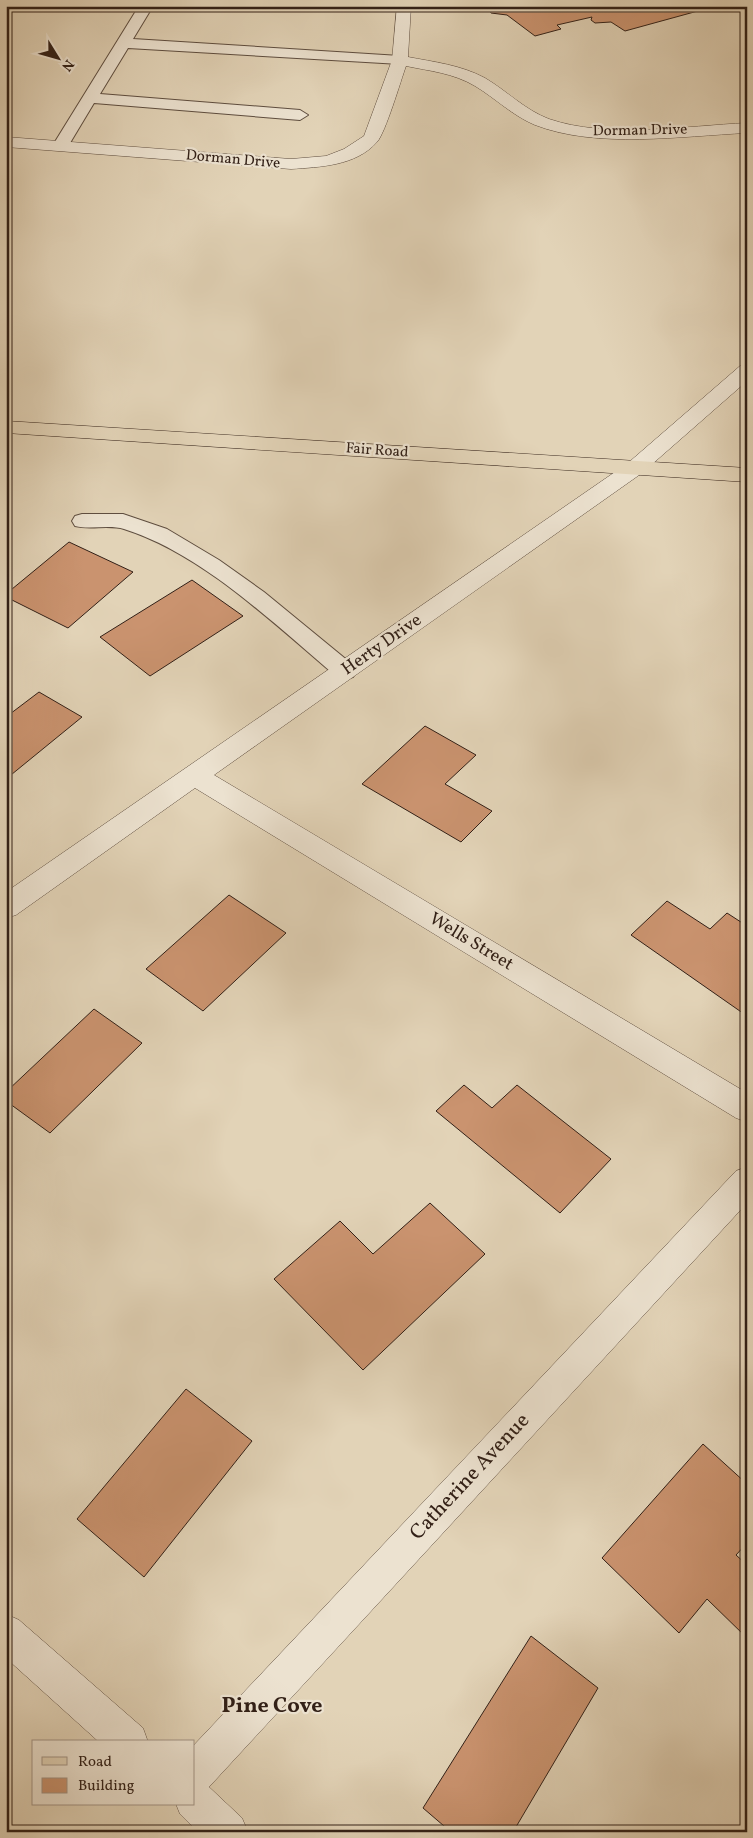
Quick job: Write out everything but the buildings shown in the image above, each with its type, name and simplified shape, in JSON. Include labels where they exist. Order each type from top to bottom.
[{"type":"main road","name":"Fair Road","points":[[6,427],[747,475]]},
{"type":"street","name":"Dorman Drive","points":[[6,142],[291,164],[329,160],[350,153],[371,139],[400,60],[404,6]]},
{"type":"street","name":"Dorman Drive","points":[[400,60],[452,70],[472,77],[529,117],[552,125],[581,131],[747,128]]},
{"type":"street","name":"Herty Drive","points":[[6,908],[636,468],[747,370]]},
{"type":"street","name":"Wells Street","points":[[196,776],[747,1109]]},
{"type":"street","name":"Catherine Avenue","points":[[195,1773],[747,1181]]},
{"type":"street","points":[[6,1633],[127,1740]]},
{"type":"street","points":[[195,1801],[228,1832]]},
{"type":"lane","points":[[61,146],[146,6]]},
{"type":"lane","points":[[123,43],[400,60]]},
{"type":"lane","points":[[90,98],[300,116]]},
{"type":"lane","points":[[82,521],[123,521],[160,534],[211,565],[256,597],[345,671]]},
{"type":"district","name":"Pine Cove","points":[[272,1706]]}]
